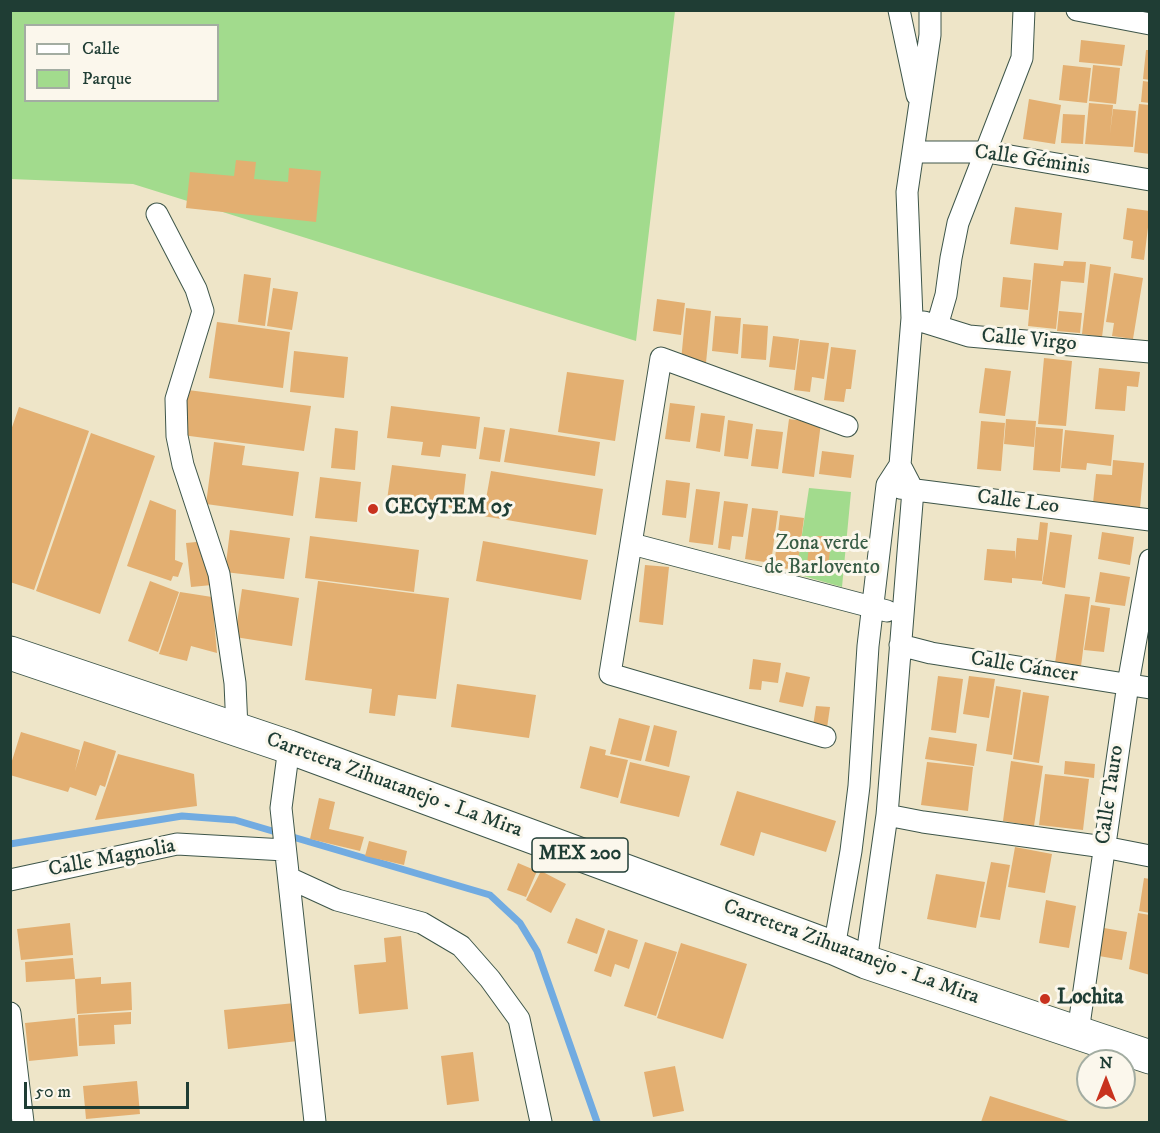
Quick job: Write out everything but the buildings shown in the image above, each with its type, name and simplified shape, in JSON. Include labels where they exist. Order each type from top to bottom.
[{"type":"highway","name":"Carretera Zihuatanejo - La Mira","points":[[10,653],[289,747],[834,948],[866,962],[1149,1057]]},
{"type":"street","points":[[898,10],[920,107]]},
{"type":"street","points":[[834,948],[851,851],[859,786],[868,645],[886,485],[900,465],[912,318],[907,192],[930,35],[930,10]]},
{"type":"street","points":[[937,326],[946,295],[958,223],[1022,58],[1024,10]]},
{"type":"street","points":[[1077,10],[1149,24]]},
{"type":"street","name":"Calle Géminis","points":[[913,152],[987,152],[1149,180]]},
{"type":"street","points":[[156,214],[196,289],[203,311],[177,399],[177,436],[183,465],[219,574],[235,682],[237,729]]},
{"type":"street","name":"Calle Virgo","points":[[912,318],[969,336],[1149,352]]},
{"type":"street","points":[[825,737],[610,674],[661,358],[847,426]]},
{"type":"street","points":[[866,962],[886,815],[913,490],[900,465]]},
{"type":"street","name":"Calle Leo","points":[[886,485],[1149,520]]},
{"type":"street","points":[[632,544],[873,609],[904,614]]},
{"type":"street","name":"Calle Tauro","points":[[1078,1032],[1128,684],[1149,560]]},
{"type":"street","name":"Calle Cáncer","points":[[900,645],[931,653],[1149,688]]},
{"type":"street","points":[[289,747],[281,808],[315,1122]]},
{"type":"street","points":[[886,815],[1104,847],[1149,856]]},
{"type":"street","name":"Calle Magnolia","points":[[10,880],[177,844],[285,847]]},
{"type":"street","points":[[289,878],[337,900],[422,923],[461,946],[490,979],[519,1019],[535,1122]]},
{"type":"street","points":[[10,1013],[23,1122]]},
{"type":"green space","points":[[11,11],[675,11],[636,341],[133,184],[11,179]]},
{"type":"green space","name":"Zona verde de Barlovento","points":[[809,488],[851,492],[842,587],[796,574]]},
{"type":"waterway","points":[[10,844],[182,816],[235,820],[490,895],[520,923],[537,951],[597,1122]]},
{"type":"place","name":"CECyTEM 05","points":[[373,509]]},
{"type":"place","name":"Lochita","points":[[1045,999]]}]
